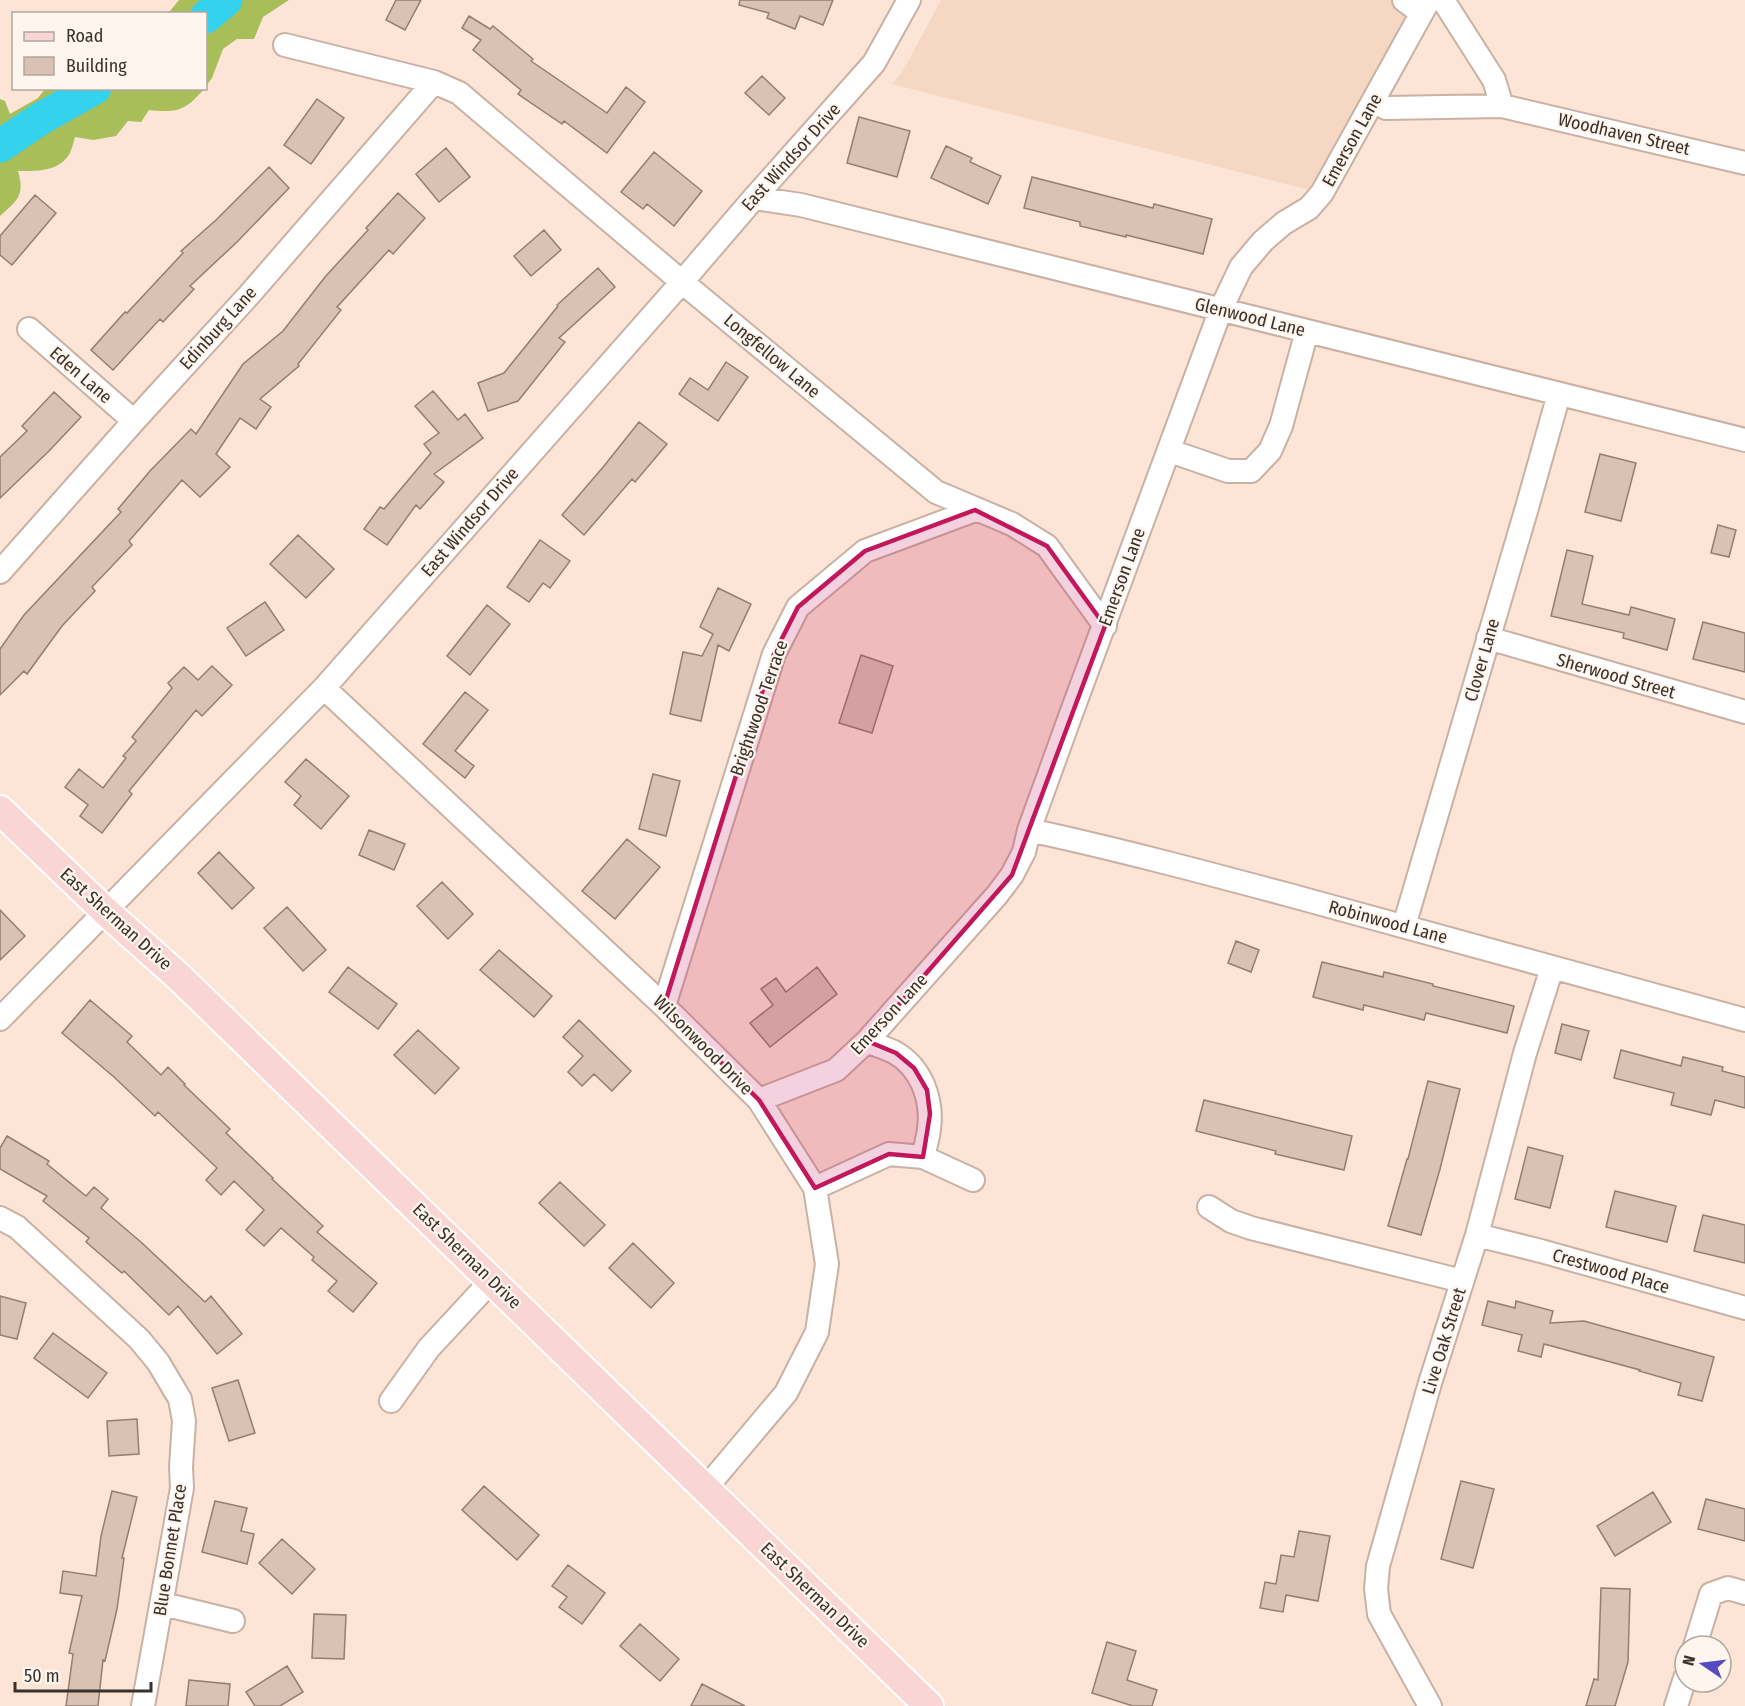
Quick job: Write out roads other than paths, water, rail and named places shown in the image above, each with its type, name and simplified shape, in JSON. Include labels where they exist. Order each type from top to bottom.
[{"type":"main road","name":"East Sherman Drive","points":[[0,810],[105,911],[179,977],[929,1706]]},
{"type":"street","name":"East Windsor Drive","points":[[0,1019],[324,688],[874,63],[909,0]]},
{"type":"street","points":[[1443,0],[1494,80],[1502,106]]},
{"type":"street","name":"Emerson Lane","points":[[759,1100],[836,1070],[867,1041],[998,895],[1011,875],[1023,852],[1118,585],[1170,451],[1221,309],[1241,267],[1263,241],[1284,223],[1309,208],[1322,193],[1373,101],[1418,4]]},
{"type":"street","name":"Longfellow Lane","points":[[285,45],[434,82],[459,93],[682,282],[936,492],[1012,524],[1047,546],[1105,626]]},
{"type":"street","name":"Edinburg Lane","points":[[0,572],[249,295],[434,82]]},
{"type":"street","name":"Woodhaven Street","points":[[1373,101],[1386,108],[1502,106],[1745,163]]},
{"type":"street","name":"Glenwood Lane","points":[[754,198],[801,206],[1745,440]]},
{"type":"street","name":"Eden Lane","points":[[29,329],[134,421]]},
{"type":"street","points":[[1170,451],[1228,471],[1251,471],[1270,451],[1281,426],[1306,331]]},
{"type":"street","name":"Clover Lane","points":[[1404,926],[1559,394]]},
{"type":"street","name":"Brightwood Terrace","points":[[664,1006],[774,654],[798,607],[865,551],[975,510]]},
{"type":"street","name":"Sherwood Street","points":[[1488,638],[1745,712]]},
{"type":"street","name":"Wilsonwood Drive","points":[[324,688],[664,1006],[759,1100],[815,1188],[827,1264],[817,1332],[786,1392],[706,1488]]},
{"type":"street","name":"Robinwood Lane","points":[[1029,830],[1109,847],[1745,1020]]},
{"type":"street","name":"Live Oak Street","points":[[1430,1706],[1379,1614],[1376,1589],[1378,1566],[1430,1383],[1477,1235],[1525,1053],[1552,968]]},
{"type":"street","points":[[867,1041],[896,1053],[914,1068],[927,1090],[930,1114],[923,1157]]},
{"type":"street","points":[[815,1188],[889,1154],[923,1157],[973,1180]]},
{"type":"street","points":[[1209,1207],[1231,1221],[1251,1228],[1462,1281]]},
{"type":"street","name":"Blue Bonnet Place","points":[[0,1218],[17,1227],[139,1338],[158,1362],[180,1399],[184,1420],[182,1488],[143,1706]]},
{"type":"street","name":"Crestwood Place","points":[[1477,1235],[1745,1308]]},
{"type":"street","points":[[391,1401],[429,1348],[492,1280]]},
{"type":"street","points":[[1699,1634],[1711,1594],[1737,1591]]},
{"type":"street","points":[[163,1604],[232,1621]]},
{"type":"waterway","points":[[207,16],[226,0]]},
{"type":"waterway","points":[[0,146],[40,119],[91,90]]}]
